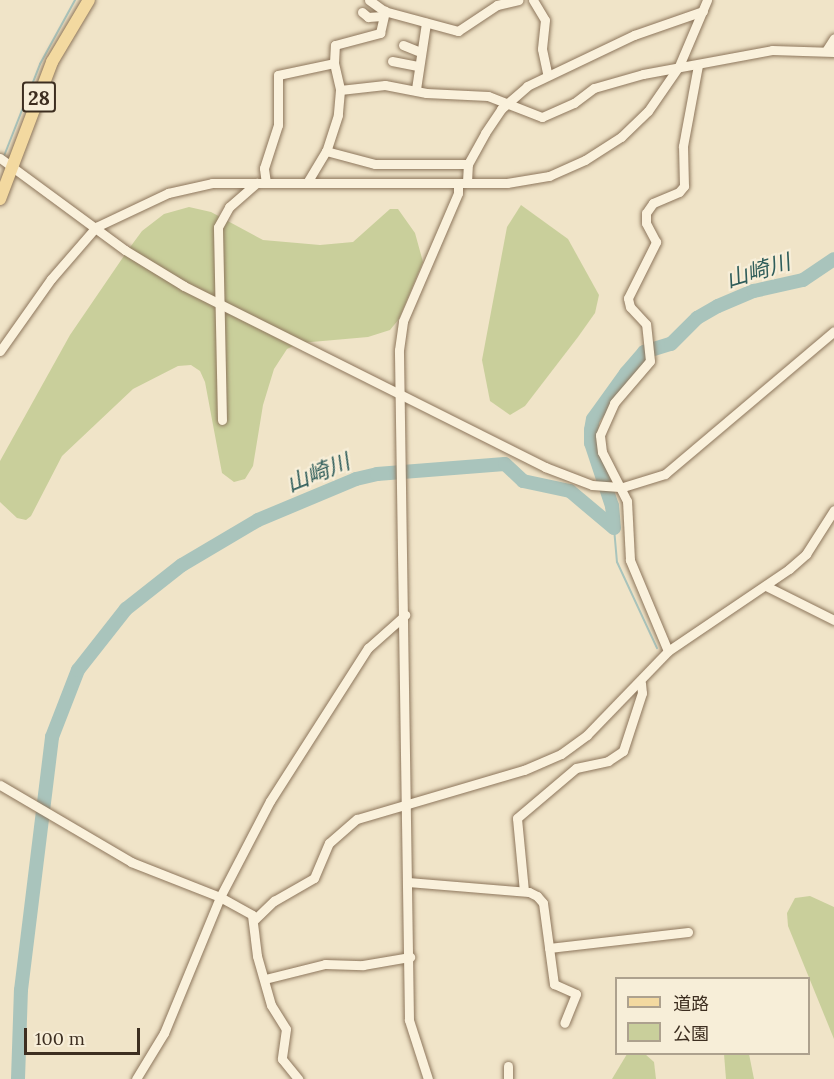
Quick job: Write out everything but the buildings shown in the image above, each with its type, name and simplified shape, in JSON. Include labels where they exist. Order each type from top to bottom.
[{"type":"main road","name":"28","points":[[0,199],[52,62],[89,0]]},
{"type":"street","points":[[369,0],[383,13]]},
{"type":"street","points":[[362,12],[368,17],[383,13],[404,14],[426,23],[459,31],[492,8],[518,0]]},
{"type":"street","points":[[533,0],[545,20],[542,49],[548,73]]},
{"type":"street","points":[[0,351],[51,279],[96,227],[168,193],[212,183],[463,182],[530,179],[585,160],[635,124],[677,70],[707,0]]},
{"type":"street","points":[[428,1079],[410,1031],[409,803],[400,394],[403,321],[463,182],[468,164],[507,102],[548,73],[648,28],[703,11]]},
{"type":"street","points":[[307,183],[327,151],[338,116],[340,90],[334,63],[335,45],[378,35],[383,13]]},
{"type":"street","points":[[416,89],[426,23]]},
{"type":"street","points":[[340,90],[385,85],[416,89],[426,93],[488,96],[507,102],[532,116],[551,116],[609,82],[772,50],[830,51],[834,38]]},
{"type":"street","points":[[403,45],[420,52]]},
{"type":"street","points":[[392,61],[418,66]]},
{"type":"street","points":[[222,420],[219,219],[262,183],[264,168],[278,125],[278,75],[334,63]]},
{"type":"street","points":[[668,651],[630,560],[627,501],[602,452],[600,435],[605,417],[620,395],[648,366],[649,348],[646,324],[630,307],[628,298],[656,242],[646,223],[648,208],[680,192],[684,186],[683,146],[698,65]]},
{"type":"street","points":[[327,151],[375,165],[468,164]]},
{"type":"street","points":[[0,158],[13,164],[150,267],[546,466],[602,486],[620,487],[646,482],[680,464],[834,331]]},
{"type":"street","points":[[254,920],[274,901],[314,878],[329,843],[350,824],[409,803],[524,770],[561,754],[587,735],[641,683],[668,651],[766,586],[806,554],[834,510]]},
{"type":"street","points":[[766,586],[834,620]]},
{"type":"street","points":[[136,1079],[169,1024],[220,897],[270,801],[368,648],[405,615]]},
{"type":"street","points":[[524,891],[517,818],[576,768],[608,761],[623,751],[642,693],[641,683]]},
{"type":"street","points":[[0,785],[131,862],[220,897],[247,911],[254,920],[256,956],[265,979],[271,1005],[286,1029],[283,1063],[298,1079]]},
{"type":"street","points":[[408,882],[524,891],[543,903],[554,984],[576,994],[564,1023]]},
{"type":"street","points":[[549,948],[688,932]]},
{"type":"street","points":[[265,979],[325,964],[363,965],[410,957]]},
{"type":"street","points":[[508,1066],[508,1079]]},
{"type":"green space","points":[[521,205],[568,239],[599,295],[595,313],[578,337],[525,406],[510,415],[490,401],[482,360],[507,227]]},
{"type":"green space","points":[[189,207],[211,212],[263,240],[320,245],[353,242],[390,209],[398,209],[415,233],[423,262],[399,319],[390,330],[368,337],[300,343],[287,349],[274,369],[263,405],[253,466],[245,479],[234,482],[222,473],[205,382],[200,371],[191,365],[178,366],[133,389],[62,456],[31,516],[26,520],[17,518],[0,502],[0,461],[70,335],[142,231],[164,214]]},
{"type":"green space","points":[[810,896],[834,907],[834,1039],[788,926],[787,913],[795,898]]},
{"type":"green space","points":[[626,1055],[646,1055],[654,1062],[656,1079],[612,1079]]},
{"type":"green space","points":[[724,1055],[749,1055],[754,1079],[726,1079]]},
{"type":"waterway","points":[[4,156],[40,64],[75,0]]},
{"type":"waterway","name":"山崎川","points":[[18,1079],[21,990],[52,737],[78,670],[126,609],[182,565],[258,520],[356,479],[377,474],[505,464],[523,481],[570,491],[614,528],[612,506],[591,443],[591,430],[593,419],[626,373],[644,352],[671,344],[697,318],[718,306],[754,291],[803,280],[834,259]]},
{"type":"waterway","points":[[614,528],[617,562],[657,648]]}]
